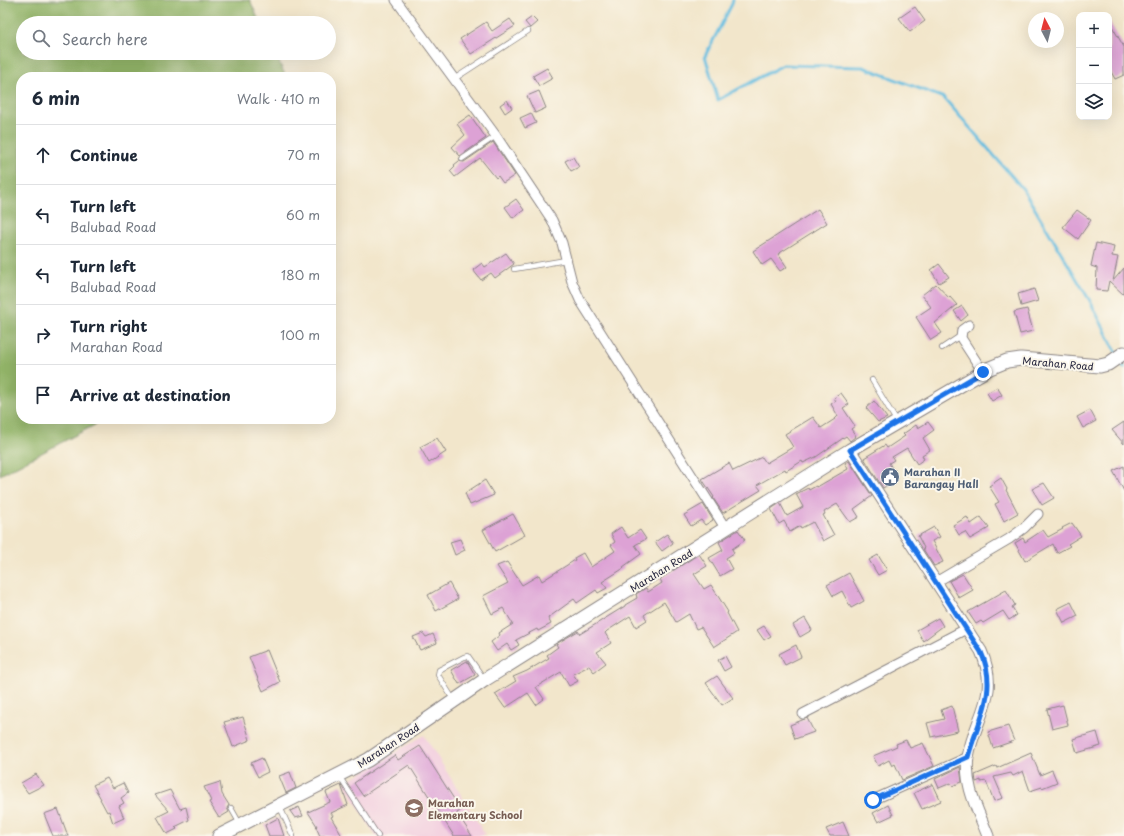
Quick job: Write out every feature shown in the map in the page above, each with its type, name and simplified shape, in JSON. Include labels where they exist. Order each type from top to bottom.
[{"type":"main road","name":"Marahan Road","points":[[219,836],[368,760],[484,680],[850,450],[983,372],[1007,361],[1021,359],[1100,366],[1108,364],[1120,356]]},
{"type":"street","points":[[396,0],[496,136],[552,220],[562,243],[572,282],[580,300],[726,529]]},
{"type":"street","points":[[969,325],[962,330],[960,336],[983,372]]},
{"type":"street","points":[[850,450],[936,582],[985,661],[988,678],[988,695],[968,757],[968,778],[973,800],[988,836]]},
{"type":"street","points":[[936,582],[1009,540],[1038,514]]},
{"type":"street","points":[[803,714],[966,629]]},
{"type":"street","points":[[873,800],[968,757]]},
{"type":"lane","points":[[454,79],[528,31]]},
{"type":"lane","points":[[462,159],[496,136]]},
{"type":"lane","points":[[514,269],[566,260]]},
{"type":"lane","points":[[942,348],[960,336]]},
{"type":"lane","points":[[872,380],[897,423]]},
{"type":"lane","points":[[454,701],[438,675],[438,670],[468,656],[484,680]]},
{"type":"lane","points":[[338,775],[378,836]]},
{"type":"lane","points":[[280,805],[293,836]]},
{"type":"lane","points":[[232,808],[240,825]]},
{"type":"shaded area","name":"Marahan Elementary School","points":[[424,735],[485,834],[481,836],[376,836],[344,783]]},
{"type":"green space","points":[[0,0],[250,0],[257,16],[16,16],[16,60],[278,60],[284,72],[16,72],[16,424],[97,424],[0,475]]},
{"type":"building","points":[[915,7],[925,21],[910,32],[899,18]]},
{"type":"building","points":[[532,17],[537,22],[530,28],[525,22]]},
{"type":"building","points":[[510,19],[515,26],[471,54],[460,39],[486,22],[492,31]]},
{"type":"building","points":[[1112,26],[1124,47],[1124,75],[1115,79],[1112,74]]},
{"type":"building","points":[[547,68],[553,78],[539,86],[533,76]]},
{"type":"building","points":[[539,91],[546,108],[535,113],[527,96]]},
{"type":"building","points":[[507,100],[512,108],[505,113],[500,105]]},
{"type":"building","points":[[531,113],[536,123],[525,128],[520,118]]},
{"type":"building","points":[[470,115],[486,138],[460,156],[452,147],[465,135],[457,124]]},
{"type":"building","points":[[493,142],[515,175],[503,183],[498,176],[496,178],[480,158],[455,177],[450,171],[459,161],[464,162]]},
{"type":"building","points":[[573,157],[579,167],[571,171],[565,161]]},
{"type":"building","points":[[516,199],[524,210],[513,218],[505,207]]},
{"type":"building","points":[[818,209],[827,223],[778,254],[787,267],[780,271],[771,259],[762,265],[753,251]]},
{"type":"building","points":[[1077,210],[1091,220],[1078,239],[1063,227]]},
{"type":"building","points":[[1096,243],[1114,247],[1112,256],[1118,257],[1113,281],[1124,268],[1124,295],[1109,281],[1107,291],[1096,290],[1097,268],[1091,266]]},
{"type":"building","points":[[506,253],[514,264],[495,278],[491,273],[481,280],[473,270],[482,263],[485,267]]},
{"type":"building","points":[[939,264],[949,277],[939,283],[931,270]]},
{"type":"building","points":[[936,284],[957,305],[935,323],[942,333],[931,340],[916,317],[931,307],[922,295]]},
{"type":"building","points":[[1034,289],[1038,301],[1021,306],[1018,294]]},
{"type":"building","points":[[962,306],[968,315],[961,321],[954,311]]},
{"type":"building","points":[[1027,309],[1033,331],[1020,334],[1014,312]]},
{"type":"building","points":[[997,387],[1002,395],[992,401],[987,393]]},
{"type":"building","points":[[841,393],[849,404],[843,408],[855,426],[851,429],[856,436],[850,441],[846,436],[816,457],[803,463],[802,461],[786,471],[785,469],[757,485],[761,490],[723,513],[702,479],[729,463],[733,471],[762,457],[766,463],[793,447],[785,434],[813,417],[821,428],[835,419],[838,416],[831,404],[836,401],[834,398]]},
{"type":"building","points":[[874,401],[887,418],[878,422],[866,408]]},
{"type":"building","points":[[1090,410],[1096,421],[1083,428],[1077,417]]},
{"type":"building","points":[[928,422],[934,430],[923,438],[930,450],[922,455],[924,459],[917,464],[907,448],[892,457],[894,460],[889,463],[898,479],[883,488],[864,458],[885,445],[887,448],[905,436],[903,434],[916,425],[918,428]]},
{"type":"building","points":[[1124,422],[1124,444],[1112,430]]},
{"type":"building","points":[[437,438],[446,452],[429,463],[420,447]]},
{"type":"building","points":[[849,461],[872,496],[854,509],[859,517],[850,522],[837,504],[824,512],[825,514],[823,515],[834,535],[823,541],[813,522],[801,528],[800,526],[790,532],[784,521],[779,524],[771,509],[780,503],[787,516],[803,507],[796,494],[808,488],[809,490],[816,486],[817,487],[848,469],[845,463]]},
{"type":"building","points":[[1124,466],[1124,491],[1113,471]]},
{"type":"building","points":[[1001,478],[1018,513],[1004,521],[995,504],[999,502],[989,486]]},
{"type":"building","points":[[485,480],[494,495],[470,505],[465,493]]},
{"type":"building","points":[[1044,483],[1054,498],[1042,505],[1032,489]]},
{"type":"building","points":[[703,504],[713,520],[705,525],[701,520],[691,526],[684,515]]},
{"type":"building","points":[[513,514],[525,535],[495,552],[483,530]]},
{"type":"building","points":[[967,517],[971,524],[981,517],[989,528],[970,539],[965,532],[959,535],[953,525]]},
{"type":"building","points":[[1072,523],[1081,536],[1068,544],[1070,546],[1057,553],[1053,544],[1025,561],[1015,543],[1023,538],[1025,542],[1043,530],[1048,537]]},
{"type":"building","points":[[621,527],[628,538],[640,530],[646,539],[635,545],[641,554],[623,567],[624,568],[602,582],[607,588],[598,593],[596,590],[577,603],[574,599],[548,618],[551,624],[538,631],[537,629],[516,640],[519,645],[511,650],[507,644],[497,651],[491,642],[500,635],[499,633],[513,624],[503,608],[492,614],[483,596],[508,583],[497,566],[507,562],[522,585],[539,575],[542,581],[575,560],[574,558],[583,553],[591,567],[615,551],[611,545],[615,542],[611,534]]},
{"type":"building","points":[[934,527],[940,537],[932,541],[943,562],[934,566],[923,549],[924,548],[918,536]]},
{"type":"building","points":[[738,530],[745,540],[732,549],[734,553],[726,558],[732,569],[720,576],[709,558],[723,550],[719,542]]},
{"type":"building","points":[[667,534],[673,543],[662,551],[655,542]]},
{"type":"building","points":[[460,539],[465,550],[455,555],[450,542]]},
{"type":"building","points":[[699,554],[707,566],[694,574],[704,589],[711,585],[728,612],[727,613],[737,632],[714,647],[701,627],[696,629],[689,614],[676,622],[664,602],[644,615],[647,620],[636,627],[630,616],[605,633],[611,643],[597,652],[606,663],[594,672],[589,666],[573,674],[578,681],[569,686],[561,672],[536,687],[544,699],[536,705],[528,693],[505,708],[495,694],[516,681],[513,677],[527,671],[549,658],[547,655],[558,647],[556,644],[578,631],[580,634],[625,606],[637,598],[636,594],[646,588],[648,592],[662,583],[660,579]]},
{"type":"building","points":[[878,555],[887,570],[878,575],[869,560]]},
{"type":"building","points":[[849,573],[864,601],[851,608],[842,591],[833,596],[827,585]]},
{"type":"building","points":[[963,574],[973,590],[959,598],[949,581]]},
{"type":"building","points":[[449,583],[458,599],[436,611],[428,595]]},
{"type":"building","points":[[1006,590],[1015,605],[1012,607],[1017,615],[1009,620],[1003,611],[983,623],[981,621],[976,624],[968,612]]},
{"type":"building","points":[[1071,602],[1078,616],[1064,623],[1057,609]]},
{"type":"building","points":[[805,618],[812,630],[800,637],[793,625]]},
{"type":"building","points":[[938,618],[943,626],[923,641],[917,630]]},
{"type":"building","points":[[764,626],[771,636],[764,640],[757,630]]},
{"type":"building","points":[[423,633],[426,637],[433,634],[437,643],[420,650],[413,637]]},
{"type":"building","points":[[796,645],[801,657],[785,665],[779,654]]},
{"type":"building","points":[[267,650],[280,682],[263,691],[249,657]]},
{"type":"building","points":[[725,656],[731,667],[724,671],[718,660]]},
{"type":"building","points":[[467,661],[475,675],[459,684],[451,670]]},
{"type":"building","points":[[717,676],[733,698],[722,705],[706,683]]},
{"type":"building","points":[[1063,705],[1068,725],[1052,729],[1047,709]]},
{"type":"building","points":[[952,706],[958,731],[931,737],[927,723],[944,719],[941,710]]},
{"type":"building","points":[[243,717],[250,740],[233,747],[224,722]]},
{"type":"building","points":[[807,718],[814,732],[795,739],[790,725]]},
{"type":"building","points":[[1008,726],[1014,741],[993,748],[988,732]]},
{"type":"building","points":[[1097,732],[1101,746],[1077,753],[1073,739]]},
{"type":"building","points":[[906,740],[910,748],[923,743],[934,766],[902,780],[895,764],[892,766],[889,760],[878,766],[873,756],[897,746],[896,744]]},
{"type":"building","points":[[420,746],[461,810],[457,813],[472,836],[454,836],[409,765],[363,796],[354,783],[395,755],[398,760]]},
{"type":"building","points":[[1031,753],[1040,775],[1052,770],[1057,782],[1030,791],[1023,771],[1013,776],[1011,773],[994,777],[1003,798],[994,801],[986,781],[981,782],[981,780],[976,782],[975,775],[996,766],[997,768]]},
{"type":"building","points":[[262,758],[268,772],[258,777],[251,763]]},
{"type":"building","points":[[960,767],[962,782],[952,786],[951,783],[939,788],[935,779]]},
{"type":"building","points":[[290,772],[296,788],[286,793],[279,776]]},
{"type":"building","points":[[36,774],[44,785],[28,793],[21,783]]},
{"type":"building","points":[[107,778],[113,788],[123,783],[128,793],[121,798],[124,803],[119,806],[124,818],[113,823],[109,811],[107,812],[93,785]]},
{"type":"building","points":[[220,782],[222,794],[229,805],[227,808],[229,812],[219,818],[209,802],[211,801],[204,787]]},
{"type":"building","points":[[933,784],[941,801],[922,809],[914,793]]},
{"type":"building","points":[[341,785],[348,805],[331,813],[333,816],[331,817],[342,836],[320,836],[316,827],[317,826],[308,812],[330,802],[326,792]]},
{"type":"building","points":[[170,790],[180,809],[186,807],[189,820],[175,827],[177,829],[167,834],[157,817],[169,811],[155,795]]},
{"type":"building","points":[[888,805],[893,815],[878,822],[873,813]]},
{"type":"building","points":[[299,807],[303,816],[295,818],[290,811]]},
{"type":"building","points":[[58,809],[68,836],[53,836],[44,814]]},
{"type":"building","points":[[278,818],[284,836],[269,836],[265,825]]},
{"type":"building","points":[[843,822],[849,836],[830,836],[826,829]]},
{"type":"waterway","points":[[733,0],[705,56],[718,100],[783,65],[863,67],[944,98],[1023,189],[1090,301],[1117,354]]},
{"type":"waterway","points":[[1119,359],[1124,368]]},
{"type":"place","name":"Marahan II Barangay Hall","points":[[890,477]]},
{"type":"place","name":"Marahan Elementary School","points":[[414,808]]},
{"type":"route","points":[[873,800],[968,757],[988,695],[988,678],[985,661],[981,652],[850,450],[983,372]]}]
